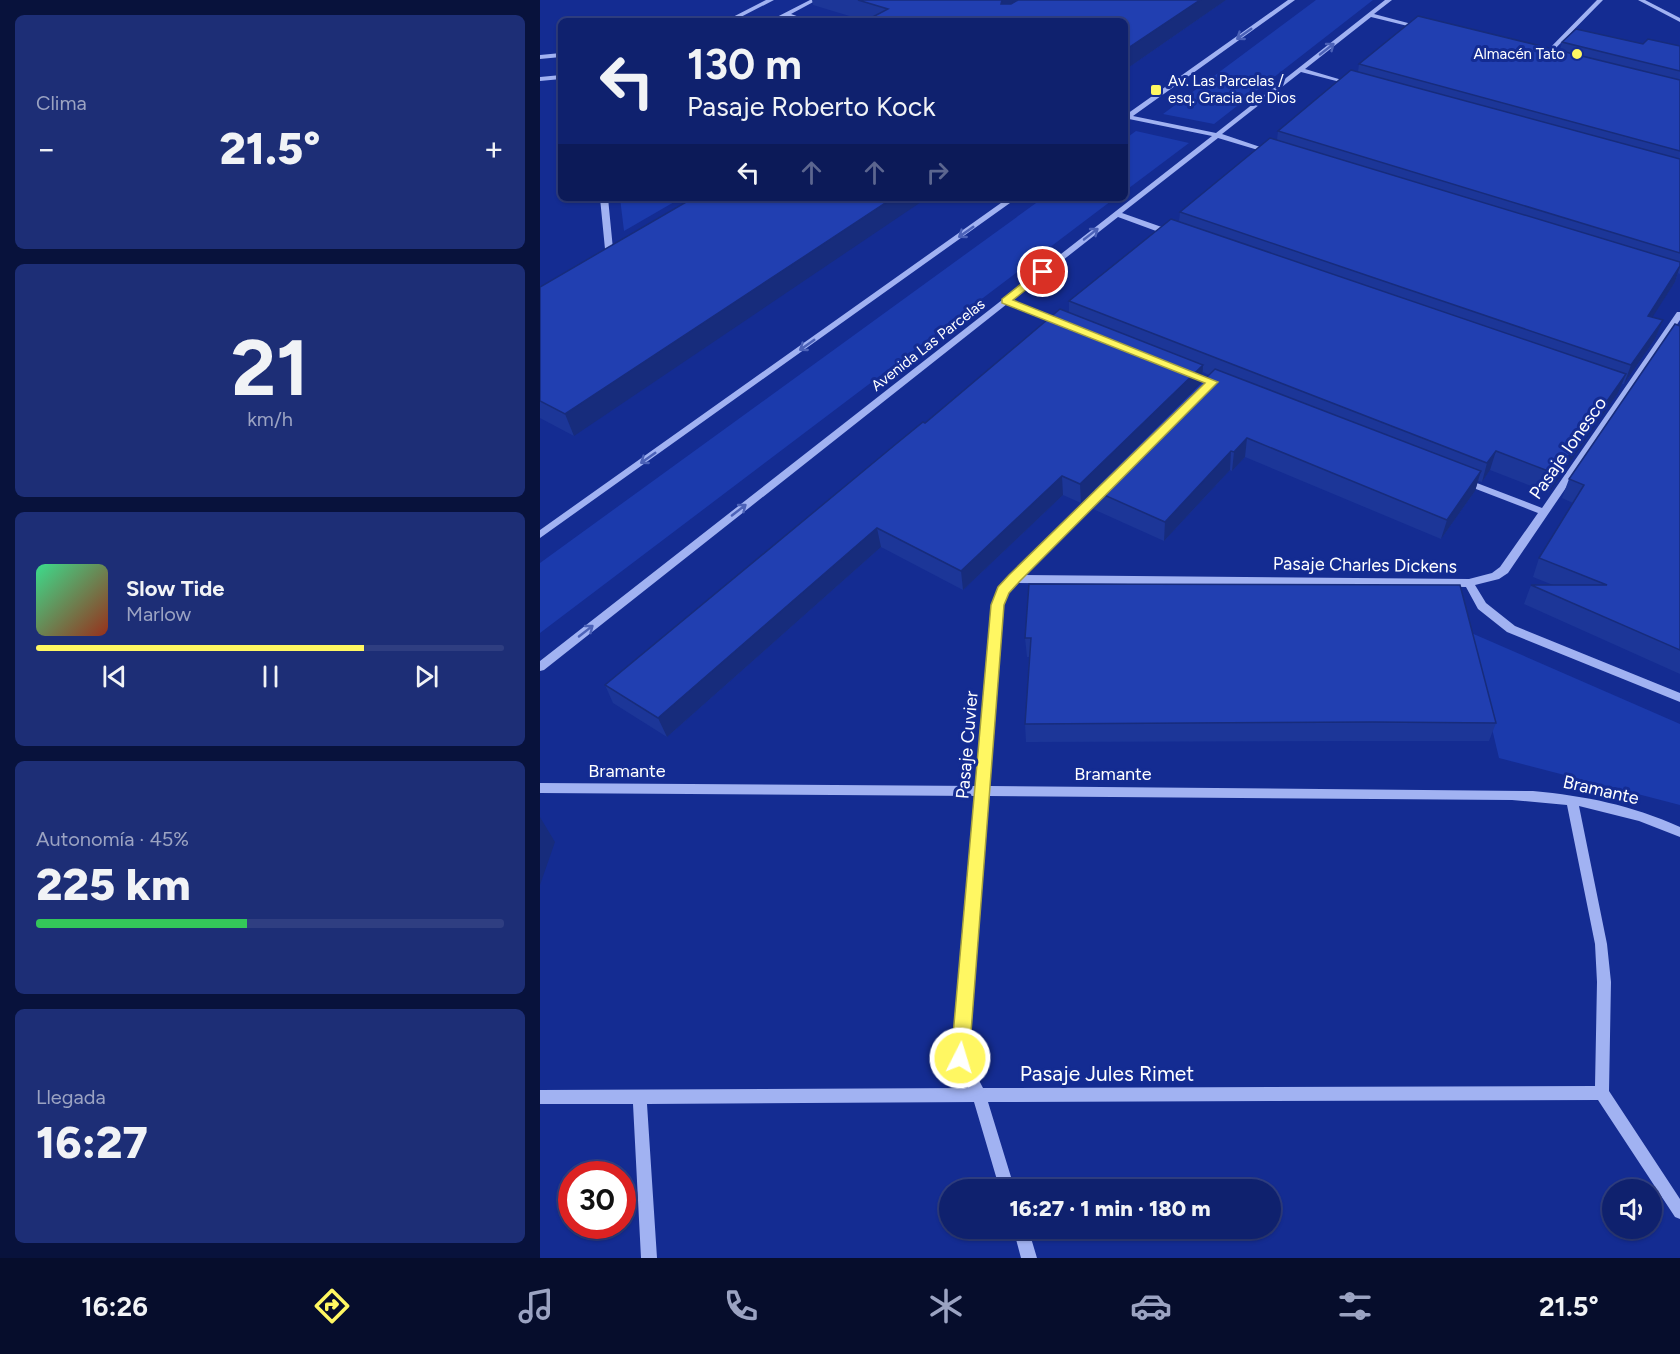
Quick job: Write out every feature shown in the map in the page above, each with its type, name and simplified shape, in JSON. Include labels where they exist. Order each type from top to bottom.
[{"type":"street","points":[[734,18],[771,0]]},
{"type":"street","points":[[778,18],[814,0]]},
{"type":"street","points":[[1128,116],[1292,0]]},
{"type":"street","name":"Avenida Las Parcelas","points":[[540,667],[1389,0]]},
{"type":"street","points":[[1542,59],[1600,0]]},
{"type":"street","points":[[1641,0],[1680,20]]},
{"type":"street","points":[[785,14],[798,18]]},
{"type":"street","points":[[1370,15],[1430,30]]},
{"type":"street","points":[[540,57],[558,55]]},
{"type":"street","points":[[1531,56],[1554,62]]},
{"type":"street","points":[[1300,70],[1355,85]]},
{"type":"street","points":[[540,79],[558,76]]},
{"type":"street","points":[[1128,117],[1217,135],[1282,155]]},
{"type":"street","points":[[604,201],[609,249]]},
{"type":"street","points":[[540,535],[1009,201]]},
{"type":"street","points":[[1117,214],[1183,237]]},
{"type":"street","points":[[599,255],[619,244]]},
{"type":"street","points":[[1006,301],[1071,327]]},
{"type":"street","name":"Pasaje Ionesco","points":[[1469,583],[1495,576],[1504,570],[1680,314]]},
{"type":"street","points":[[1616,387],[1627,391]]},
{"type":"street","points":[[1455,478],[1544,512]]},
{"type":"street","name":"Pasaje Cuvier","points":[[1005,1179],[978,1094],[960,1058],[998,605],[1003,591],[1014,579],[1113,480]]},
{"type":"street","name":"Pasaje Charles Dickens","points":[[1014,579],[1469,583],[1482,606],[1511,629],[1680,698]]},
{"type":"street","name":"Bramante","points":[[540,788],[1512,795],[1572,799],[1625,812],[1680,831]]},
{"type":"street","points":[[1572,799],[1601,944],[1604,982],[1602,1093],[1680,1212]]},
{"type":"street","name":"Pasaje Jules Rimet","points":[[540,1097],[1602,1093]]},
{"type":"street","points":[[640,1098],[649,1258]]},
{"type":"street","points":[[1023,1239],[1029,1258]]},
{"type":"shaded area","points":[[1316,0],[1373,0],[1214,124],[1163,114]]},
{"type":"shaded area","points":[[1136,131],[1189,143],[1128,189],[1128,137]]},
{"type":"shaded area","points":[[620,201],[676,201],[624,231]]},
{"type":"shaded area","points":[[1039,201],[1111,201],[540,633],[540,563]]},
{"type":"shaded area","points":[[1469,632],[1680,724],[1680,805],[1499,758]]},
{"type":"building","points":[[858,0],[1002,0],[1001,4],[1011,4],[1018,0],[1200,0],[1128,48],[1128,18],[871,18],[888,9]]},
{"type":"building","points":[[1418,16],[1680,80],[1680,151],[1359,64]]},
{"type":"building","points":[[1576,29],[1643,44],[1648,39],[1680,46],[1680,71],[1562,42]]},
{"type":"building","points":[[1351,70],[1680,159],[1680,253],[1278,131]]},
{"type":"building","points":[[1270,138],[1680,262],[1680,266],[1648,316],[1663,320],[1631,365],[1180,212]]},
{"type":"building","points":[[688,201],[888,201],[565,414],[540,401],[540,287]]},
{"type":"building","points":[[1171,219],[1626,374],[1556,474],[1496,451],[1487,463],[1069,301]]},
{"type":"building","points":[[1060,309],[1203,365],[1080,484],[1062,476],[961,571],[877,528],[658,718],[605,685],[896,444],[923,422],[925,423]]},
{"type":"building","points":[[1675,324],[1680,326],[1680,650],[1531,585],[1607,585],[1539,558],[1584,485],[1569,479]]},
{"type":"building","points":[[1215,369],[1481,471],[1447,520],[1247,438],[1234,452],[1231,451],[1165,522],[1093,490]]},
{"type":"building","points":[[1029,584],[1460,585],[1496,723],[1025,724],[1031,638],[1025,638]]},
{"type":"place","name":"Almacén Tato","points":[[1577,54]]},
{"type":"place","name":"Av. Las Parcelas / esq. Gracia de Dios","points":[[1156,90]]},
{"type":"route","points":[[960,1058],[998,605],[1003,591],[1212,382],[1006,301],[1043,272]]}]
